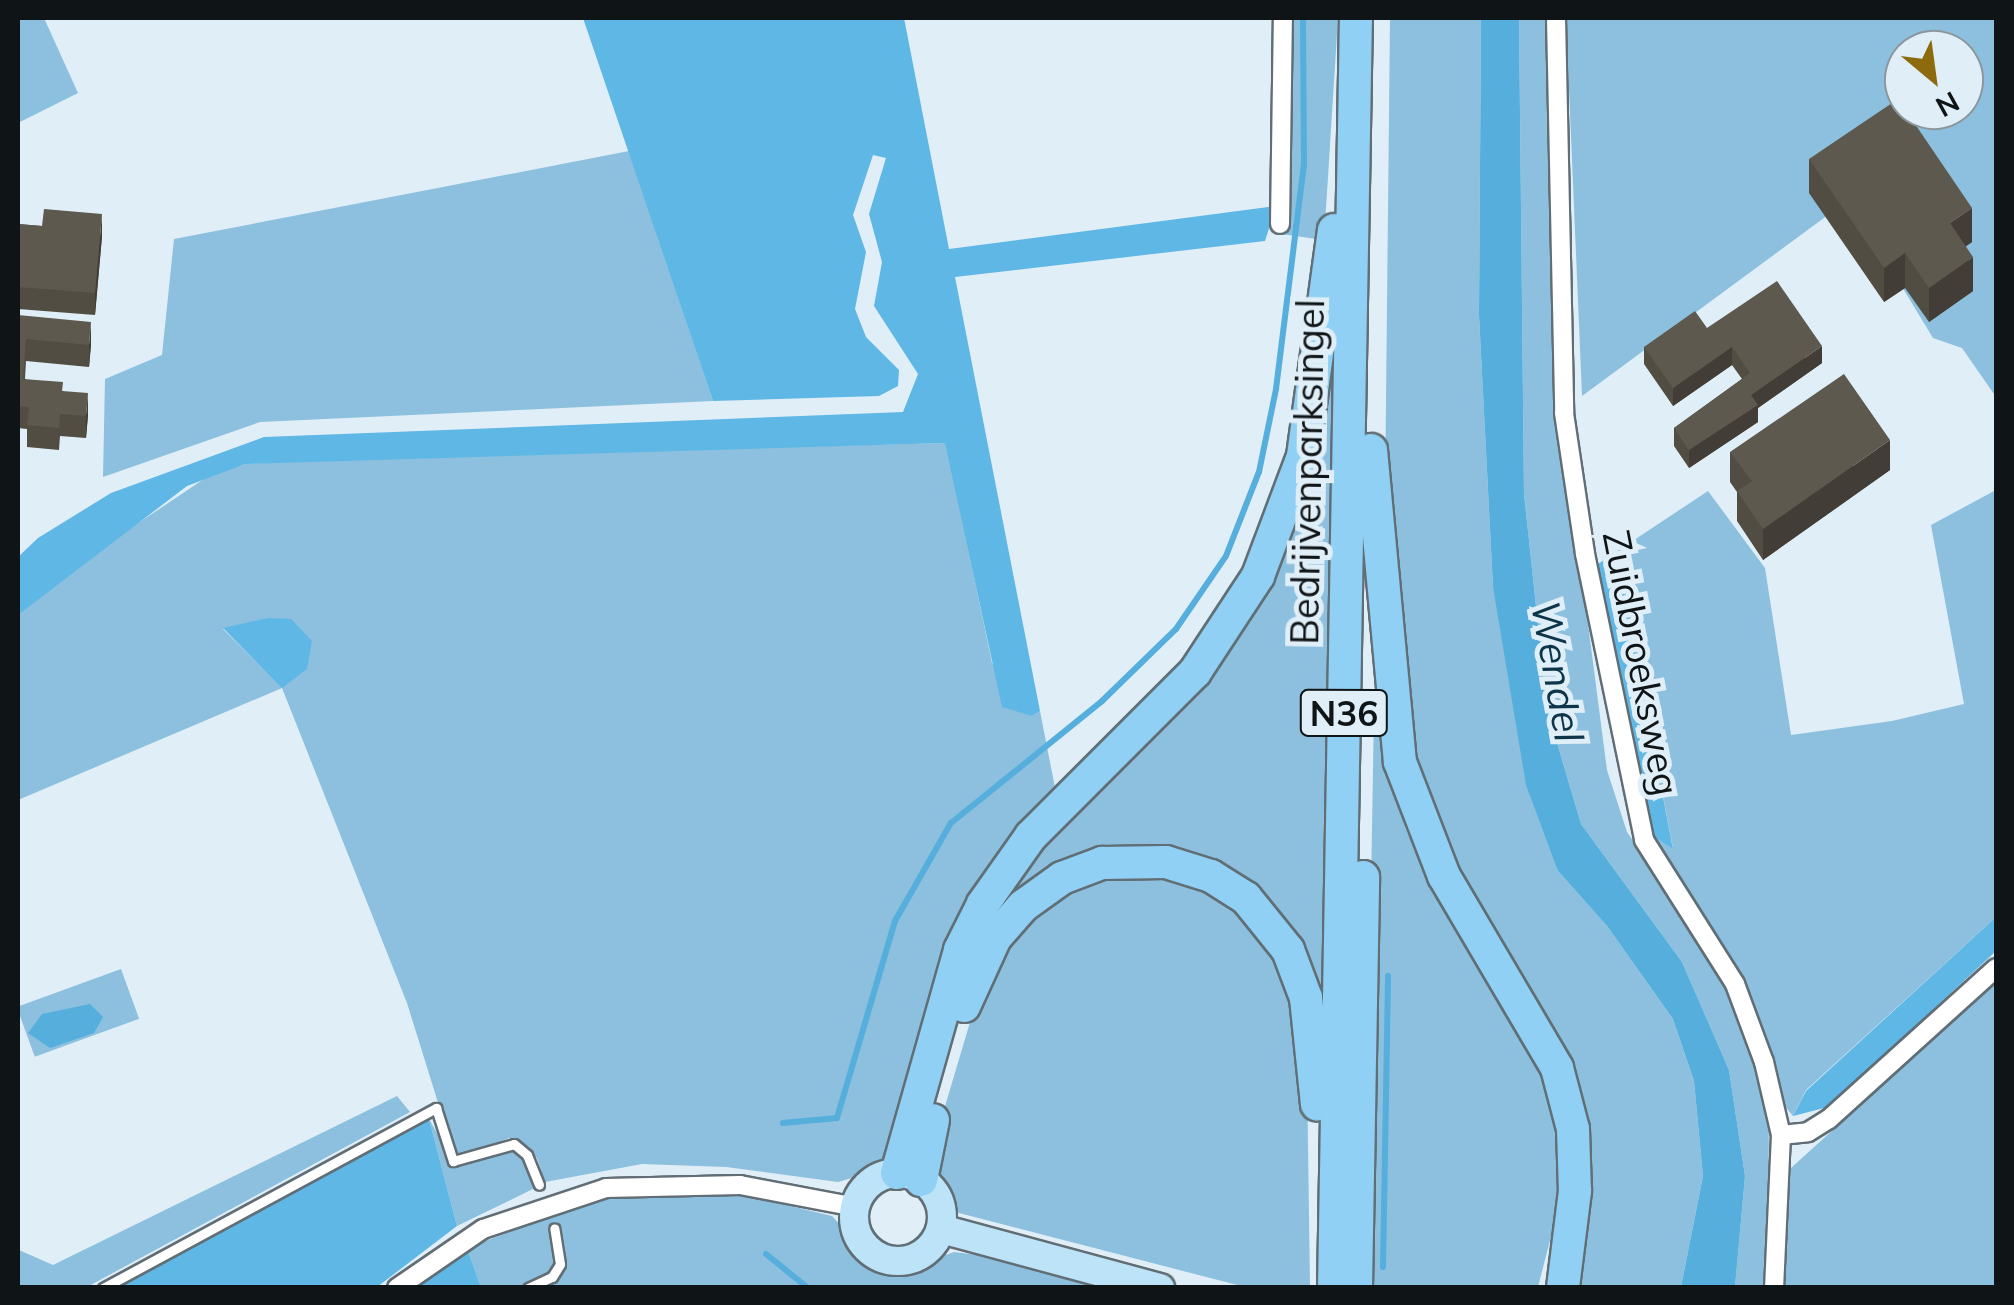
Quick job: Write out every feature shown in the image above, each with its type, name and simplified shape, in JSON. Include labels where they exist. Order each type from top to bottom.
[{"type":"highway","name":"Bedrijvenparksingel","points":[[1334,1288],[1356,18]]},
{"type":"highway","name":"Bedrijvenparksingel","points":[[1356,1288],[1377,18]]},
{"type":"highway","name":"N36","points":[[909,1176],[950,981],[983,904],[1031,836],[1195,672],[1258,576],[1302,456],[1334,231],[1354,139]]},
{"type":"highway","name":"N36","points":[[1371,450],[1400,762],[1444,876],[1558,1068],[1574,1130],[1568,1237],[1549,1288]]},
{"type":"highway","points":[[909,1176],[967,995],[995,938],[1023,906],[1062,878],[1102,862],[1166,862],[1211,876],[1246,898],[1288,950],[1306,998],[1316,1076],[1323,1288]]},
{"type":"highway","points":[[1563,1288],[1568,1237]]},
{"type":"main road","points":[[909,1176],[938,1198],[941,1229],[919,1256],[886,1260],[859,1239],[855,1207],[870,1183],[909,1176]]},
{"type":"main road","points":[[941,1229],[1160,1288]]},
{"type":"street","points":[[1280,224],[1284,18]]},
{"type":"street","name":"Zuidbroeksweg","points":[[1556,18],[1564,413],[1585,554],[1644,840],[1735,984],[1764,1062],[1781,1135],[1774,1288]]},
{"type":"street","points":[[1781,1135],[1808,1132],[1829,1120],[1996,968]]},
{"type":"street","points":[[397,1288],[483,1229],[606,1188],[740,1184],[855,1207]]},
{"type":"lane","points":[[103,1288],[436,1108],[453,1161],[514,1144],[527,1154],[539,1184]]},
{"type":"lane","points":[[528,1288],[552,1278],[560,1264],[554,1228]]},
{"type":"shaded area","points":[[18,18],[44,18],[78,93],[18,123]]},
{"type":"shaded area","points":[[583,18],[904,18],[949,249],[1276,206],[1265,241],[955,277],[1040,711],[1032,716],[1002,707],[945,443],[245,464],[187,486],[18,615],[18,557],[38,538],[111,493],[264,437],[903,412],[918,374],[874,306],[882,262],[869,214],[886,158],[873,155],[853,215],[866,252],[855,309],[866,337],[899,370],[898,386],[879,396],[713,401]]},
{"type":"shaded area","points":[[1289,18],[1338,18],[1324,240],[1281,234]]},
{"type":"shaded area","points":[[1390,18],[1481,18],[1479,315],[1493,587],[1558,871],[1607,926],[1673,1019],[1694,1081],[1703,1176],[1681,1287],[1570,1287],[1583,1132],[1409,759],[1385,496]]},
{"type":"shaded area","points":[[1481,18],[1519,18],[1524,494],[1547,709],[1581,824],[1682,962],[1729,1070],[1745,1176],[1735,1287],[1681,1287],[1703,1176],[1694,1081],[1673,1019],[1607,926],[1558,871],[1526,785],[1493,587],[1479,315]]},
{"type":"shaded area","points":[[1519,18],[1550,18],[1579,555],[1607,770],[1627,832],[1714,956],[1745,1021],[1769,1109],[1768,1287],[1735,1287],[1745,1176],[1729,1070],[1682,962],[1581,824],[1547,709],[1524,494]]},
{"type":"shaded area","points":[[1566,18],[1996,18],[1996,397],[1962,348],[1933,338],[1873,239],[1843,204],[1582,396]]},
{"type":"shaded area","points":[[629,151],[713,401],[260,422],[103,477],[105,379],[162,355],[174,239]]},
{"type":"shaded area","points":[[1337,259],[1325,1102],[1320,1044],[1234,880],[1062,870],[940,1036],[987,907],[1256,591]]},
{"type":"shaded area","points":[[946,443],[992,663],[1032,716],[1040,711],[1057,798],[1026,831],[891,1158],[872,1172],[838,1182],[726,1167],[642,1164],[545,1182],[537,1158],[509,1138],[462,1158],[454,1154],[407,1003],[282,688],[18,800],[18,615],[83,560],[210,475],[245,464]],"holes":[[[268,618],[282,687],[223,629]]]},
{"type":"shaded area","points":[[1996,490],[1996,917],[1806,1090],[1793,1116],[1784,1105],[1757,1015],[1647,832],[1673,848],[1616,552],[1708,491],[1765,568],[1791,735],[1892,721],[1964,704],[1931,525]]},
{"type":"shaded area","points":[[1616,552],[1673,849],[1647,832],[1598,564]]},
{"type":"shaded area","points":[[267,618],[291,619],[312,641],[307,669],[282,688],[223,628]]},
{"type":"shaded area","points":[[1375,655],[1405,827],[1431,886],[1542,1071],[1559,1133],[1563,1190],[1538,1287],[1364,1288]]},
{"type":"shaded area","points":[[1102,870],[1208,883],[1279,954],[1307,1073],[1310,1287],[1245,1287],[955,1212],[943,1195],[932,1171],[935,1140],[979,992],[1026,911]]},
{"type":"shaded area","points":[[1996,917],[1996,951],[1828,1107],[1793,1116],[1806,1091]]},
{"type":"shaded area","points":[[121,969],[139,1019],[35,1057],[18,1006]]},
{"type":"shaded area","points":[[1996,982],[1996,1287],[1782,1288],[1791,1168]]},
{"type":"shaded area","points":[[90,1004],[103,1017],[94,1033],[50,1048],[28,1033],[42,1014]]},
{"type":"shaded area","points":[[397,1096],[410,1112],[87,1287],[18,1287],[19,1250],[53,1265]]},
{"type":"shaded area","points":[[419,1119],[429,1119],[457,1226],[377,1287],[106,1288]]},
{"type":"shaded area","points":[[429,1119],[454,1163],[515,1146],[537,1187],[457,1226]]},
{"type":"shaded area","points":[[668,1189],[723,1190],[832,1216],[880,1268],[904,1270],[954,1252],[1025,1261],[1124,1287],[481,1287],[467,1248],[600,1198]]},
{"type":"shaded area","points":[[467,1248],[481,1287],[411,1288]]},
{"type":"building","points":[[1884,108],[1884,130],[1919,130],[1972,208],[1950,223],[1973,257],[1929,288],[1905,253],[1884,268],[1809,159]]},
{"type":"building","points":[[44,209],[102,214],[95,293],[18,287],[18,224],[42,226]]},
{"type":"building","points":[[1777,281],[1822,346],[1751,395],[1758,405],[1689,450],[1674,428],[1750,373],[1732,347],[1673,388],[1644,347],[1695,311],[1707,328]]},
{"type":"building","points":[[18,315],[91,322],[89,345],[26,339],[23,379],[63,382],[62,391],[88,393],[86,416],[60,414],[59,428],[27,425],[29,407],[18,406]]},
{"type":"building","points":[[1844,374],[1890,440],[1763,529],[1737,491],[1752,481],[1730,452]]},
{"type":"waterway","points":[[783,1123],[837,1118],[895,921],[951,823],[1102,701],[1176,629],[1226,556],[1259,472],[1276,389],[1304,164],[1303,18]]},
{"type":"waterway","points":[[1383,1267],[1388,976]]},
{"type":"waterway","points":[[766,1254],[808,1288]]},
{"type":"water label","name":"Wendel","points":[[1558,671]]}]
